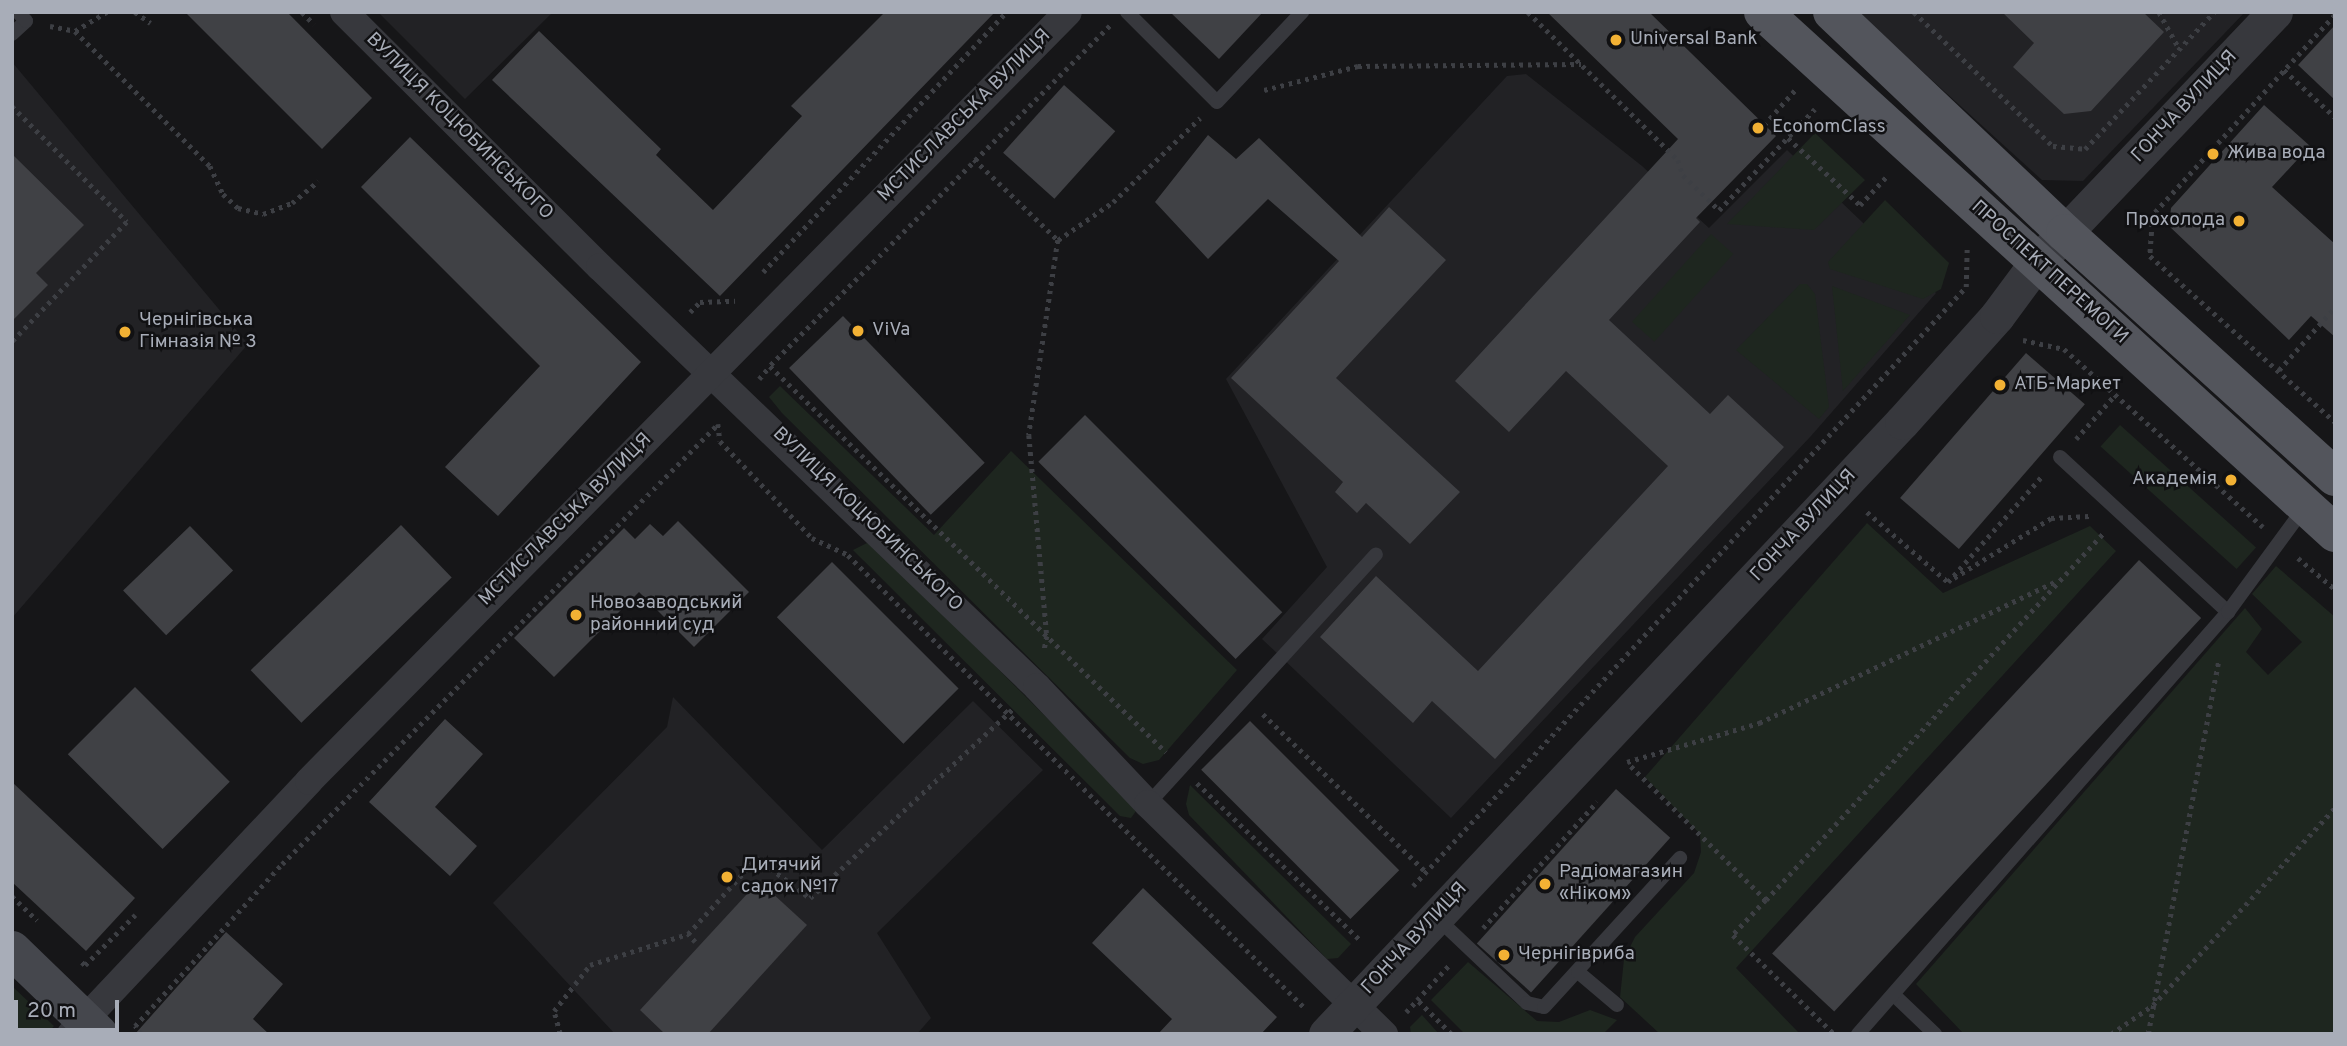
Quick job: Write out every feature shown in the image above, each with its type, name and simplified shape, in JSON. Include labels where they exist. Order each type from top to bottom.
[{"type":"main road","name":"ПРОСПЕКТ ПЕРЕМОГИ","points":[[1763,12],[2335,533]]},
{"type":"main road","name":"ПРОСПЕКТ ПЕРЕМОГИ","points":[[1832,12],[2064,233],[2335,477]]},
{"type":"main road","points":[[12,950],[85,1029]]},
{"type":"street","name":"ВУЛИЦЯ КОЦЮБИНСЬКОГО","points":[[344,12],[1037,687],[1148,804],[1384,1034]]},
{"type":"street","name":"МСТИСЛАВСЬКА ВУЛИЦЯ","points":[[85,1029],[309,781],[1068,12]]},
{"type":"street","name":"ГОНЧА ВУЛИЦЯ","points":[[1327,1032],[1910,412],[1997,316],[2037,262],[2275,12]]},
{"type":"lane","points":[[1127,12],[1217,102],[1302,12]]},
{"type":"lane","points":[[12,34],[22,17]]},
{"type":"lane","points":[[2060,457],[2228,612]]},
{"type":"lane","points":[[1858,1034],[2228,612],[2305,506]]},
{"type":"lane","points":[[1148,804],[1376,554]]},
{"type":"lane","points":[[1435,916],[1535,1007],[1551,1002],[1680,858]]},
{"type":"lane","points":[[1578,972],[1617,1005]]},
{"type":"lane","points":[[1894,995],[1935,1034]]},
{"type":"path","points":[[75,31],[107,12]]},
{"type":"path","points":[[135,12],[151,23]]},
{"type":"path","points":[[761,274],[1006,12]]},
{"type":"path","points":[[1528,12],[1678,160],[1683,175],[1719,210],[1821,102]]},
{"type":"path","points":[[1914,12],[2053,146],[2085,149],[2214,12]]},
{"type":"path","points":[[2159,12],[2180,50]]},
{"type":"path","points":[[2335,15],[2153,215],[2150,256],[2335,422]]},
{"type":"path","points":[[22,17],[75,31],[210,166],[223,194],[238,208],[263,214],[292,203],[318,181]]},
{"type":"path","points":[[1114,22],[769,366],[1360,944],[1370,934]]},
{"type":"path","points":[[560,1034],[554,1011],[590,965],[688,934],[757,858],[810,898],[1037,687],[1046,636],[1029,435],[1058,240],[1113,202],[1217,102],[1358,65],[1581,64]]},
{"type":"path","points":[[2284,70],[2335,117]]},
{"type":"path","points":[[1764,125],[1801,84]]},
{"type":"path","points":[[12,106],[127,222],[12,342]]},
{"type":"path","points":[[945,134],[1058,240]]},
{"type":"path","points":[[1788,138],[1860,205],[1893,170]]},
{"type":"path","points":[[1407,892],[1966,287],[1967,241]]},
{"type":"path","points":[[671,333],[700,302],[732,304],[742,294]]},
{"type":"path","points":[[2279,370],[2335,307]]},
{"type":"path","points":[[2064,349],[2220,488]]},
{"type":"path","points":[[1948,582],[2114,396]]},
{"type":"path","points":[[141,1034],[135,1026],[282,864],[718,423],[720,441],[812,538],[848,555],[1006,716],[1327,1032]]},
{"type":"path","points":[[1858,523],[1867,512],[1948,582]]},
{"type":"path","points":[[1948,582],[2051,519],[2121,513]]},
{"type":"path","points":[[1834,1034],[1734,935],[2121,513]]},
{"type":"path","points":[[1630,765],[1759,723],[2060,580]]},
{"type":"path","points":[[2148,1034],[2228,612]]},
{"type":"path","points":[[1246,697],[1426,872]]},
{"type":"path","points":[[1603,741],[1766,900]]},
{"type":"path","points":[[1621,775],[1649,745]]},
{"type":"path","points":[[1451,1034],[1417,1000],[1603,795]]},
{"type":"path","points":[[2111,1034],[2153,1005],[2335,808]]},
{"type":"path","points":[[12,897],[40,923]]},
{"type":"path","points":[[76,957],[85,965],[141,909]]},
{"type":"path","points":[[688,934],[695,942]]},
{"type":"path","points":[[12,1028],[13,1034]]},
{"type":"shaded area","points":[[378,12],[553,12],[465,99]]},
{"type":"shaded area","points":[[1857,12],[2245,12],[2083,181],[2042,180]]},
{"type":"shaded area","name":"Чернігівська Гімназія № 3","points":[[12,62],[248,344],[12,618]]},
{"type":"shaded area","points":[[1526,74],[1642,166],[1709,228],[1787,150],[1936,293],[1811,436],[1451,818],[1262,639],[1327,567],[1226,379],[1507,76]]},
{"type":"shaded area","points":[[1815,133],[1865,180],[1814,230],[1727,224]]},
{"type":"shaded area","points":[[1885,200],[1949,263],[1941,289],[1923,299],[1830,269],[1828,262]]},
{"type":"shaded area","points":[[1711,234],[1733,254],[1654,342],[1632,322]]},
{"type":"shaded area","points":[[1800,284],[1807,284],[1815,294],[1829,407],[1819,419],[1736,350]]},
{"type":"shaded area","points":[[1832,286],[1910,315],[1843,391]]},
{"type":"shaded area","points":[[780,386],[934,535],[1011,451],[1237,670],[1159,760],[1143,764],[1130,758],[782,413],[769,397]]},
{"type":"shaded area","points":[[2120,425],[2256,547],[2237,569],[2101,447]]},
{"type":"shaded area","points":[[1867,523],[1943,593],[2090,526],[2116,551],[1736,968],[1800,1034],[1660,1034],[1620,997],[1624,959],[1635,937],[1694,873],[1701,852],[1700,834],[1645,777]]},
{"type":"shaded area","points":[[867,543],[876,547],[1132,803],[1136,811],[1131,818],[1120,816],[853,550]]},
{"type":"shaded area","points":[[2276,566],[2335,617],[2335,1034],[1964,1034],[1916,984],[2245,608],[2262,629],[2246,652],[2268,675],[2302,642],[2252,594]]},
{"type":"shaded area","name":"Дитячий садок №17","points":[[673,697],[822,850],[973,701],[1043,770],[877,933],[931,1018],[917,1034],[615,1034],[493,903],[667,727]]},
{"type":"shaded area","points":[[1190,785],[1351,944],[1338,958],[1327,959],[1189,815],[1186,804]]},
{"type":"shaded area","points":[[1468,962],[1537,1021],[1559,1022],[1590,1010],[1617,1020],[1603,1034],[1465,1034],[1431,1000]]},
{"type":"shaded area","points":[[12,986],[54,1026],[47,1034],[12,1034]]},
{"type":"shaded area","points":[[1422,1015],[1439,1034],[1411,1034],[1410,1027]]},
{"type":"building","points":[[185,12],[287,12],[372,98],[322,149]]},
{"type":"building","points":[[885,12],[995,12],[720,296],[492,80],[539,31],[661,149],[656,155],[713,210],[802,116],[791,106]]},
{"type":"building","points":[[1170,12],[1263,12],[1219,59]]},
{"type":"building","points":[[1547,12],[1649,12],[1776,136],[1696,218],[1700,222],[1609,320],[1710,414],[1728,395],[1784,447],[1495,759],[1432,701],[1413,723],[1320,637],[1376,576],[1478,671],[1668,466],[1566,371],[1509,432],[1455,381],[1678,139]]},
{"type":"building","points":[[2002,12],[2143,12],[2164,32],[2091,111],[2064,114],[2013,67],[2034,43]]},
{"type":"building","points":[[2335,25],[2335,100],[2298,65]]},
{"type":"building","points":[[1064,85],[1115,131],[1054,199],[1003,153]]},
{"type":"building","name":"Прохолода","points":[[2264,105],[2310,146],[2272,187],[2335,244],[2335,337],[2311,316],[2289,340],[2169,226],[2171,208]]},
{"type":"building","points":[[1208,135],[1236,159],[1259,138],[1362,237],[1389,207],[1446,260],[1336,378],[1460,492],[1410,544],[1366,503],[1357,513],[1335,492],[1343,482],[1231,378],[1339,261],[1268,199],[1208,259],[1155,202]]},
{"type":"building","points":[[410,137],[641,362],[498,516],[445,467],[540,366],[361,187]]},
{"type":"building","points":[[12,154],[84,225],[36,273],[48,285],[12,321]]},
{"type":"building","points":[[843,316],[985,463],[931,515],[789,368]]},
{"type":"building","points":[[2026,353],[2085,404],[1959,549],[1900,498]]},
{"type":"building","points":[[1085,415],[1282,612],[1236,659],[1038,462]]},
{"type":"building","name":"Новозаводський районний суд","points":[[678,521],[749,592],[694,647],[639,592],[554,677],[514,638],[624,528],[635,539],[650,524],[663,536]]},
{"type":"building","points":[[401,525],[452,578],[301,723],[251,670]]},
{"type":"building","points":[[190,526],[233,571],[166,635],[123,591]]},
{"type":"building","points":[[2139,560],[2201,618],[1834,1011],[1772,953]]},
{"type":"building","points":[[832,562],[959,689],[903,744],[777,617]]},
{"type":"building","points":[[135,687],[230,782],[163,849],[68,754]]},
{"type":"building","points":[[445,719],[483,754],[435,807],[477,846],[450,876],[369,802]]},
{"type":"building","points":[[1250,721],[1399,870],[1350,919],[1201,770]]},
{"type":"building","points":[[12,782],[135,898],[86,951],[12,882]]},
{"type":"building","points":[[1616,789],[1670,838],[1531,992],[1477,944]]},
{"type":"building","points":[[759,881],[807,925],[708,1034],[665,1034],[640,1010]]},
{"type":"building","points":[[1143,888],[1277,1017],[1261,1034],[1158,1034],[1172,1019],[1092,943]]},
{"type":"building","points":[[226,932],[283,984],[253,1019],[269,1034],[135,1034]]},
{"type":"place","name":"Universal Bank","points":[[1616,40]]},
{"type":"place","name":"EconomClass","points":[[1758,128]]},
{"type":"place","name":"Жива вода","points":[[2213,154]]},
{"type":"place","name":"Прохолода","points":[[2239,221]]},
{"type":"place","name":"ViVa","points":[[858,331]]},
{"type":"place","name":"Чернігівська Гімназія № 3","points":[[125,332]]},
{"type":"place","name":"АТБ-Маркет","points":[[2000,385]]},
{"type":"place","name":"Академія","points":[[2231,480]]},
{"type":"place","name":"Новозаводський районний суд","points":[[576,615]]},
{"type":"place","name":"Дитячий садок №17","points":[[727,877]]},
{"type":"place","name":"Радіомагазин «Ніком»","points":[[1545,884]]},
{"type":"place","name":"Чернігівриба","points":[[1504,955]]}]
